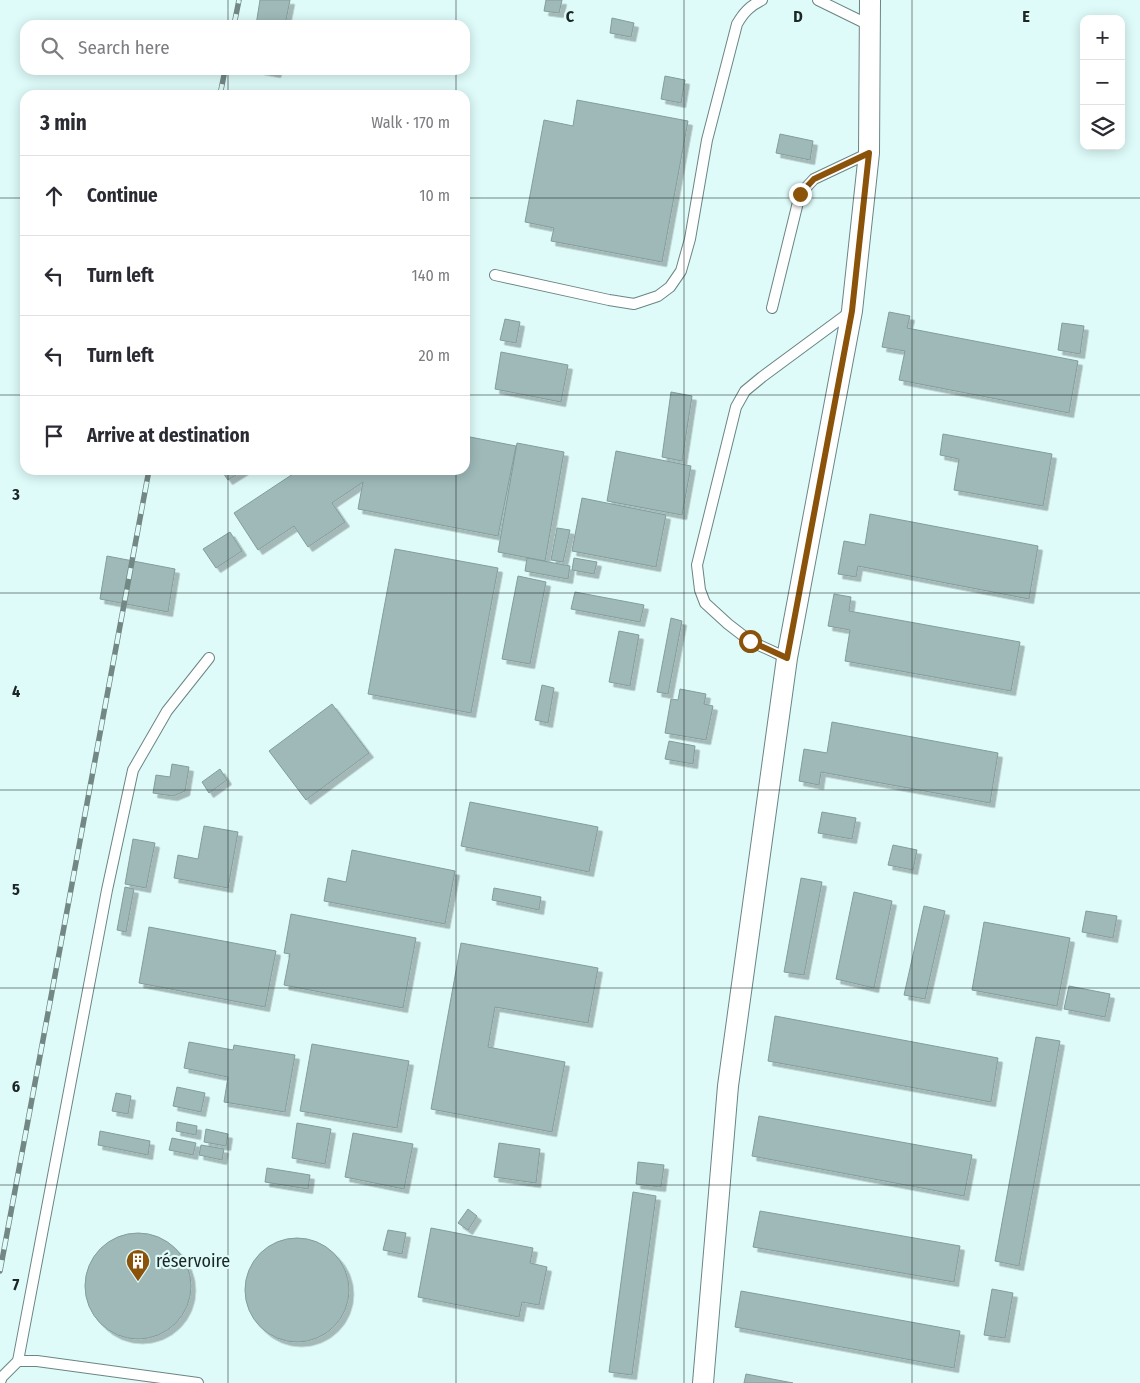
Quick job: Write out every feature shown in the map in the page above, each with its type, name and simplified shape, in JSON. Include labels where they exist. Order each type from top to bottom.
[{"type":"street","points":[[704,1383],[728,1086],[787,658],[852,311],[869,153],[870,0]]},
{"type":"lane","points":[[495,275],[634,304],[658,296],[670,287],[682,270],[690,239],[708,140],[737,24],[743,13],[750,6],[762,0]]},
{"type":"lane","points":[[818,0],[870,25]]},
{"type":"lane","points":[[772,308],[800,194],[814,179],[869,153]]},
{"type":"lane","points":[[787,658],[750,641],[705,604],[700,590],[697,565],[736,408],[745,391],[852,311]]},
{"type":"lane","points":[[0,1382],[2,1377],[18,1362],[107,890],[133,770],[167,711],[209,658]]},
{"type":"lane","points":[[18,1362],[37,1361],[198,1383]]},
{"type":"building","points":[[260,0],[290,0],[286,20],[257,20]]},
{"type":"building","points":[[546,0],[562,0],[559,13],[544,11]]},
{"type":"building","points":[[612,18],[634,23],[631,37],[610,33]]},
{"type":"building","points":[[665,76],[685,80],[681,103],[661,99]]},
{"type":"building","points":[[577,100],[688,121],[662,262],[551,241],[554,228],[525,222],[544,120],[573,126]]},
{"type":"building","points":[[780,134],[813,141],[810,160],[776,153]]},
{"type":"building","points":[[889,312],[910,316],[907,328],[1078,361],[1069,413],[899,380],[905,351],[882,347]]},
{"type":"building","points":[[505,319],[520,322],[516,343],[500,340]]},
{"type":"building","points":[[1062,323],[1084,326],[1080,354],[1058,350]]},
{"type":"building","points":[[501,352],[568,365],[561,402],[495,389]]},
{"type":"building","points":[[671,392],[692,396],[682,461],[662,457]]},
{"type":"building","points":[[943,434],[1052,454],[1043,506],[954,490],[959,459],[940,455]]},
{"type":"building","points":[[470,437],[516,446],[498,536],[358,509],[363,482],[332,503],[345,522],[308,547],[294,526],[258,550],[234,513],[291,475],[470,475]]},
{"type":"building","points":[[517,443],[564,452],[545,561],[498,552]]},
{"type":"building","points":[[616,451],[691,466],[682,515],[607,501]]},
{"type":"building","points":[[224,475],[236,475],[228,480]]},
{"type":"building","points":[[582,498],[666,515],[656,567],[572,551]]},
{"type":"building","points":[[870,514],[1038,546],[1029,599],[858,566],[856,577],[838,574],[844,541],[865,545]]},
{"type":"building","points":[[557,528],[570,530],[563,562],[551,560]]},
{"type":"building","points":[[230,532],[242,551],[216,568],[203,549]]},
{"type":"building","points":[[395,549],[498,568],[471,713],[368,694]]},
{"type":"building","points":[[107,556],[175,569],[168,612],[100,599]]},
{"type":"building","points":[[527,558],[570,566],[568,579],[525,571]]},
{"type":"building","points":[[574,558],[597,562],[594,574],[572,570]]},
{"type":"building","points":[[518,576],[546,582],[530,664],[502,659]]},
{"type":"building","points":[[575,592],[644,605],[640,622],[571,609]]},
{"type":"building","points":[[834,594],[851,597],[849,611],[1020,642],[1011,691],[845,661],[850,630],[828,626]]},
{"type":"building","points":[[671,618],[682,621],[668,694],[657,692]]},
{"type":"building","points":[[619,631],[639,635],[630,686],[609,682]]},
{"type":"building","points":[[542,685],[554,688],[548,723],[535,720]]},
{"type":"building","points":[[680,689],[706,694],[704,704],[713,706],[706,740],[665,733],[671,699],[678,700]]},
{"type":"building","points":[[332,704],[369,753],[306,800],[269,751]]},
{"type":"building","points":[[832,722],[998,753],[990,803],[821,772],[819,785],[799,781],[804,749],[827,753]]},
{"type":"building","points":[[669,741],[695,746],[693,764],[665,759]]},
{"type":"building","points":[[172,764],[189,767],[185,791],[173,796],[153,793],[156,775],[170,777]]},
{"type":"building","points":[[220,769],[227,780],[209,793],[202,782]]},
{"type":"building","points":[[470,802],[598,827],[589,872],[461,846]]},
{"type":"building","points":[[822,812],[856,818],[852,839],[818,833]]},
{"type":"building","points":[[204,826],[238,832],[228,888],[174,878],[178,855],[198,859]]},
{"type":"building","points":[[133,839],[155,843],[146,888],[125,884]]},
{"type":"building","points":[[893,845],[917,850],[913,870],[888,865]]},
{"type":"building","points":[[352,850],[455,871],[445,924],[324,901],[328,878],[346,882]]},
{"type":"building","points":[[801,878],[822,882],[804,975],[784,972]]},
{"type":"building","points":[[125,887],[134,889],[126,932],[117,930]]},
{"type":"building","points":[[494,888],[541,897],[539,910],[492,900]]},
{"type":"building","points":[[854,892],[892,901],[874,988],[836,979]]},
{"type":"building","points":[[924,906],[945,911],[925,999],[904,995]]},
{"type":"building","points":[[1086,911],[1117,916],[1113,938],[1082,932]]},
{"type":"building","points":[[291,914],[416,938],[403,1008],[284,985],[290,954],[284,953]]},
{"type":"building","points":[[984,922],[1070,938],[1057,1006],[972,990]]},
{"type":"building","points":[[149,927],[276,951],[265,1007],[139,983]]},
{"type":"building","points":[[461,943],[598,968],[588,1023],[495,1007],[488,1047],[565,1062],[552,1132],[431,1109]]},
{"type":"building","points":[[1069,986],[1110,994],[1105,1017],[1064,1009]]},
{"type":"building","points":[[775,1016],[998,1058],[991,1102],[768,1061]]},
{"type":"building","points":[[1036,1037],[1060,1041],[1019,1266],[995,1261]]},
{"type":"building","points":[[189,1042],[233,1050],[234,1045],[295,1055],[285,1112],[224,1102],[228,1077],[184,1068]]},
{"type":"building","points":[[312,1044],[409,1061],[397,1128],[300,1111]]},
{"type":"building","points":[[177,1087],[205,1093],[201,1112],[173,1106]]},
{"type":"building","points":[[116,1093],[131,1096],[128,1114],[112,1111]]},
{"type":"building","points":[[759,1116],[972,1155],[964,1196],[752,1156]]},
{"type":"building","points":[[177,1122],[197,1126],[196,1135],[176,1131]]},
{"type":"building","points":[[297,1123],[331,1129],[325,1164],[292,1158]]},
{"type":"building","points":[[206,1129],[228,1134],[226,1146],[204,1142]]},
{"type":"building","points":[[100,1131],[150,1141],[148,1155],[98,1145]]},
{"type":"building","points":[[353,1133],[413,1144],[404,1189],[345,1177]]},
{"type":"building","points":[[172,1138],[196,1143],[193,1155],[169,1150]]},
{"type":"building","points":[[499,1143],[540,1149],[536,1183],[494,1177]]},
{"type":"building","points":[[201,1145],[224,1149],[222,1160],[199,1155]]},
{"type":"building","points":[[638,1162],[664,1165],[661,1187],[636,1184]]},
{"type":"building","points":[[267,1168],[310,1175],[308,1189],[265,1182]]},
{"type":"building","points":[[633,1192],[656,1196],[632,1375],[609,1372]]},
{"type":"building","points":[[468,1209],[477,1216],[468,1230],[458,1223]]},
{"type":"building","points":[[760,1211],[960,1246],[954,1282],[753,1247]]},
{"type":"building","points":[[431,1228],[533,1248],[530,1263],[547,1267],[539,1305],[522,1302],[519,1317],[418,1297]]},
{"type":"building","points":[[388,1230],[406,1233],[402,1254],[383,1250]]},
{"type":"building","name":"réservoire","points":[[138,1233],[158,1237],[175,1249],[187,1266],[191,1286],[187,1306],[175,1323],[158,1335],[138,1339],[118,1335],[101,1323],[89,1306],[85,1286],[89,1266],[101,1249],[118,1237]]},
{"type":"building","points":[[297,1238],[317,1242],[334,1253],[345,1270],[349,1290],[345,1310],[334,1327],[317,1338],[297,1342],[277,1338],[260,1327],[249,1310],[245,1290],[249,1270],[260,1253],[277,1242]]},
{"type":"building","points":[[992,1289],[1013,1293],[1005,1338],[984,1335]]},
{"type":"building","points":[[741,1291],[960,1331],[954,1368],[735,1327]]},
{"type":"building","points":[[746,1374],[793,1383],[744,1383]]},
{"type":"railway","points":[[235,20],[239,0]]},
{"type":"railway","points":[[221,90],[224,75]]},
{"type":"railway","points":[[0,1271],[148,475]]},
{"type":"place","name":"réservoire","points":[[138,1282]]},
{"type":"route","points":[[750,641],[787,658],[852,311],[869,153],[814,179],[800,194]]}]
